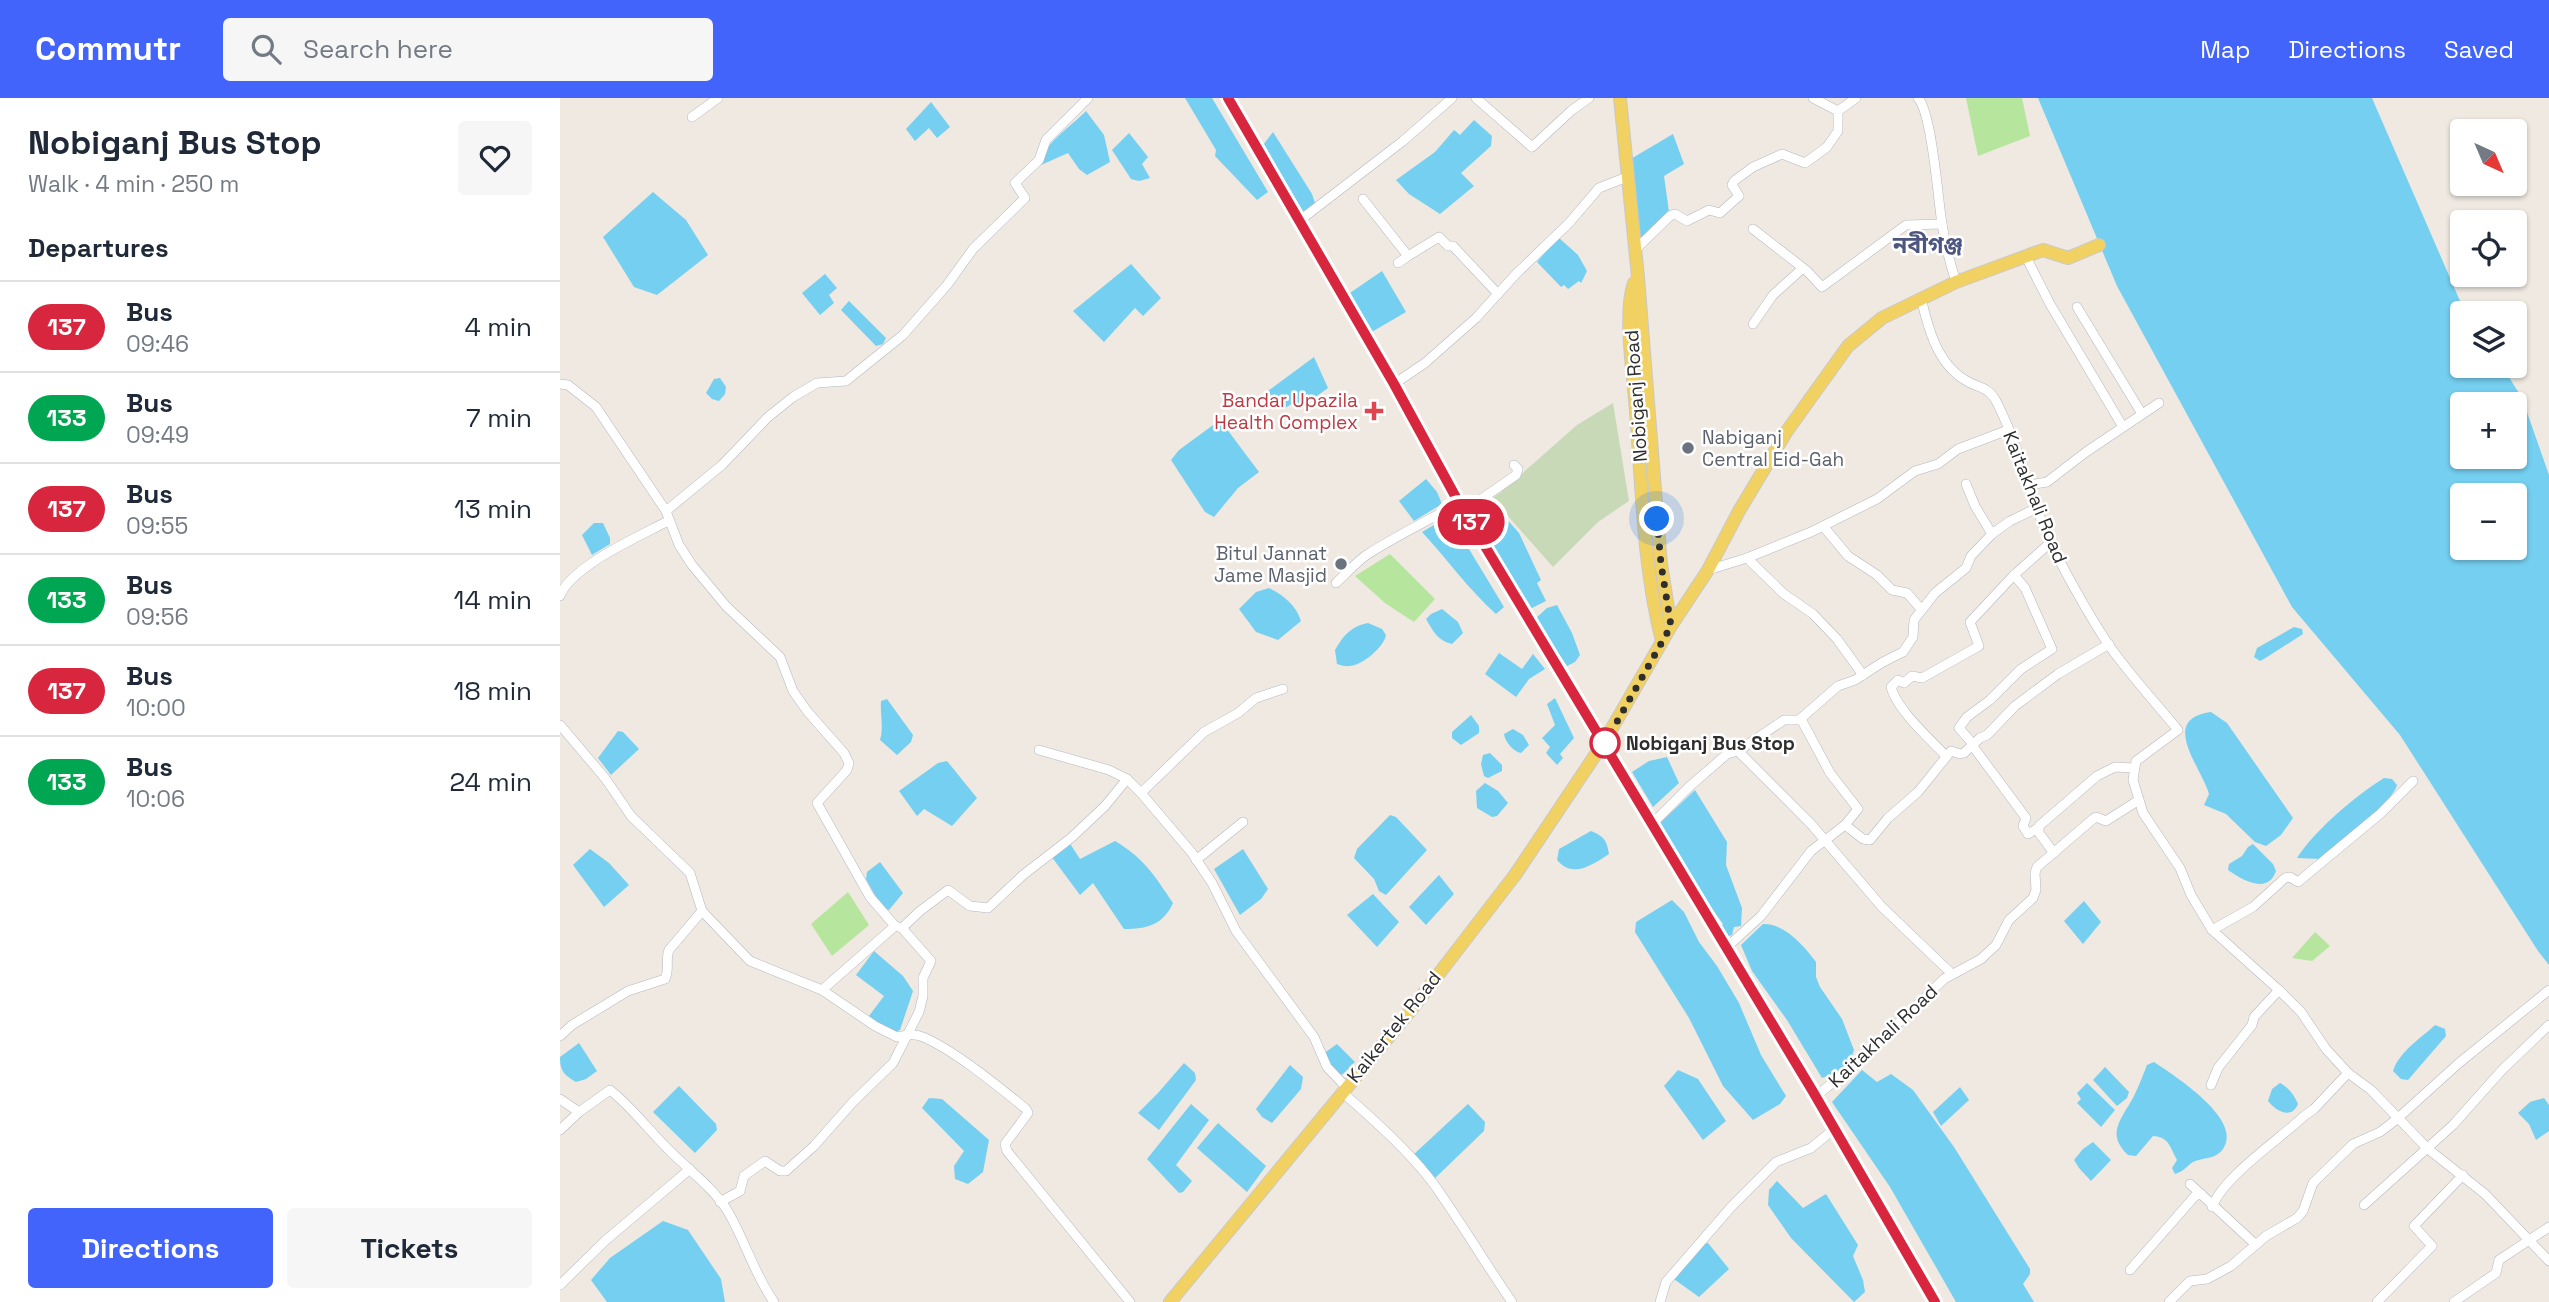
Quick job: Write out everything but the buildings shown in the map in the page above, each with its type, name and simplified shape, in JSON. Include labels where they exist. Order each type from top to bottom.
[{"type":"main road","points":[[1228,98],[1302,219],[1462,507],[1935,1302]]},
{"type":"main road","name":"Nobiganj Road","points":[[1620,98],[1636,250],[1661,564],[1671,626]]},
{"type":"main road","name":"Kaikertek Road","points":[[1170,1302],[1482,920],[1604,742],[1671,626],[1708,570],[1739,511],[1787,431],[1848,346],[1882,318],[1956,282],[2046,250],[2068,258],[2099,245]]},
{"type":"main road","name":"Nobiganj Road","points":[[1638,277],[1633,286],[1631,300],[1632,356],[1653,600],[1662,641]]},
{"type":"street","points":[[692,117],[718,98]]},
{"type":"street","points":[[560,596],[564,586],[595,561],[667,516],[768,417],[793,397],[817,383],[846,382],[903,335],[947,285],[973,249],[1025,198],[1015,183],[1039,160],[1046,140],[1088,98]]},
{"type":"street","points":[[1302,219],[1403,141],[1452,98]]},
{"type":"street","points":[[1476,98],[1532,147],[1589,98]]},
{"type":"street","points":[[1813,98],[1838,111]]},
{"type":"street","points":[[1838,111],[1856,98]]},
{"type":"street","points":[[1918,98],[1925,109],[1938,178],[1947,251],[1956,282]]},
{"type":"street","points":[[1636,250],[1671,215],[1675,214],[1688,221],[1709,210],[1720,213],[1739,196],[1732,185],[1734,181],[1774,156],[1782,153],[1802,163],[1807,162],[1827,148],[1837,134],[1838,111]]},
{"type":"street","points":[[1394,384],[1425,363],[1476,318],[1569,223],[1599,188],[1628,177]]},
{"type":"street","points":[[1363,199],[1408,256]]},
{"type":"street","points":[[1753,229],[1803,268],[1822,287],[1906,225],[1942,223]]},
{"type":"street","points":[[1398,263],[1439,237],[1448,246],[1453,246],[1498,294]]},
{"type":"street","points":[[2026,257],[2050,304],[2123,427]]},
{"type":"street","points":[[1753,324],[1773,295],[1803,268]]},
{"type":"street","name":"Kaitakhali Road","points":[[1920,298],[1937,349],[1965,381],[1988,390],[2008,430],[2051,542],[2109,644],[2178,730],[2136,761],[2133,768]]},
{"type":"street","points":[[2077,306],[2142,414]]},
{"type":"street","points":[[560,384],[568,385],[596,407],[667,516],[679,545],[692,565],[726,606],[780,657],[793,691],[807,711],[845,753],[849,763],[847,770],[817,803],[870,897],[931,961],[923,978],[923,996],[919,1012],[893,1063],[852,1103],[814,1146],[786,1171],[780,1171],[769,1161],[762,1163],[744,1176],[740,1191],[720,1202]]},
{"type":"street","points":[[2029,485],[2047,482],[2159,402]]},
{"type":"street","points":[[1708,570],[1747,558],[1823,526],[1877,499],[1915,471],[1938,464],[1958,449],[2008,430]]},
{"type":"street","points":[[1336,583],[1366,555],[1411,527],[1462,507],[1516,475],[1518,469],[1514,465]]},
{"type":"street","points":[[1966,484],[1992,534]]},
{"type":"street","points":[[1652,824],[1729,752],[1738,751],[1784,720],[1801,719],[1838,686],[1904,651],[1913,636],[1914,620],[1935,593],[1966,568],[1971,556],[1992,534],[2010,521],[2038,508]]},
{"type":"street","points":[[1823,526],[1848,556],[1877,575],[1892,590],[1908,593],[1922,609]]},
{"type":"street","points":[[1946,756],[1909,716],[1891,687],[1898,680],[1903,683],[1911,676],[1920,678],[1979,646],[1970,622],[2014,575],[2051,542]]},
{"type":"street","points":[[1747,558],[1784,594],[1813,614],[1837,639],[1863,675]]},
{"type":"street","points":[[2014,575],[2025,589],[2052,649],[2021,669],[1990,700],[1963,721],[1959,728],[2026,818],[2023,826],[2028,834],[2097,776],[2115,766],[2133,768],[2138,800],[2149,823],[2180,868],[2191,894],[2212,930],[2301,1012],[2326,1049],[2348,1073],[2371,1090],[2428,1149],[2463,1175],[2549,1261]]},
{"type":"street","points":[[1845,825],[1863,839],[1870,840],[1888,818],[1918,792],[1953,750],[1964,753],[1987,735],[2015,706],[2083,658],[2109,644]]},
{"type":"street","points":[[1141,793],[1204,732],[1238,713],[1256,698],[1283,689]]},
{"type":"street","points":[[1726,948],[1761,916],[1811,851],[1845,825],[1858,808],[1830,773],[1801,719]]},
{"type":"street","points":[[560,724],[605,778],[631,816],[690,873],[702,911],[750,961],[822,990],[897,1037],[909,1034],[921,1036],[949,1052],[1026,1109],[1028,1113],[1005,1144],[1007,1150],[1130,1302]]},
{"type":"street","points":[[1039,750],[1089,763],[1128,779],[1170,825],[1213,883],[1236,930],[1314,1037],[1327,1067],[1344,1089],[1439,1191],[1512,1302]]},
{"type":"street","points":[[1738,751],[1825,841],[1882,907],[1952,974]]},
{"type":"street","points":[[822,990],[948,890],[970,906],[988,908],[1023,875],[1071,838],[1105,806],[1128,779]]},
{"type":"street","points":[[2212,930],[2253,907],[2285,878],[2290,877],[2298,882],[2380,814],[2413,780]]},
{"type":"street","name":"Kaitakhali Road","points":[[1815,1097],[1859,1061],[1952,974],[1981,959],[1996,945],[2009,920],[2033,898],[2036,890],[2035,870],[2093,819],[2096,817],[2106,821],[2138,800]]},
{"type":"street","points":[[1196,860],[1243,822]]},
{"type":"street","points":[[2038,828],[2054,853]]},
{"type":"street","points":[[560,1036],[572,1025],[628,991],[665,979],[669,971],[669,950],[702,911]]},
{"type":"street","points":[[2211,1085],[2218,1068],[2252,1025],[2255,1017],[2279,990]]},
{"type":"street","points":[[2169,1302],[2190,1281],[2207,1279],[2231,1266],[2255,1244],[2301,1214],[2313,1183],[2353,1144],[2380,1132],[2397,1119],[2459,1063],[2549,990]]},
{"type":"street","points":[[2364,1205],[2428,1149],[2493,1083],[2502,1070],[2549,1025]]},
{"type":"street","points":[[2212,1207],[2231,1180],[2304,1115],[2314,1110],[2348,1073]]},
{"type":"street","points":[[560,1130],[579,1112],[610,1090],[628,1104],[670,1151],[709,1186],[755,1264],[761,1284],[774,1302]]},
{"type":"street","points":[[560,1099],[579,1112]]},
{"type":"street","points":[[1660,1302],[1666,1282],[1731,1206],[1776,1162],[1811,1147],[1833,1130]]},
{"type":"street","points":[[560,1284],[606,1240],[690,1169]]},
{"type":"street","points":[[2377,1302],[2431,1248],[2414,1226],[2463,1175]]},
{"type":"street","points":[[2189,1184],[2255,1244]]},
{"type":"street","points":[[2130,1270],[2194,1196],[2201,1194]]},
{"type":"street","points":[[2454,1302],[2496,1273],[2499,1260],[2549,1227]]},
{"type":"green space","points":[[1966,98],[2022,98],[2030,136],[1978,156]]},
{"type":"green space","points":[[1613,403],[1629,501],[1598,522],[1553,567],[1492,498],[1577,425]]},
{"type":"green space","points":[[1390,554],[1435,599],[1414,622],[1385,603],[1355,576]]},
{"type":"green space","points":[[848,892],[869,925],[832,956],[811,924]]},
{"type":"green space","points":[[2315,932],[2330,946],[2312,961],[2292,958]]},
{"type":"water","points":[[1185,98],[1212,98],[1268,192],[1257,200],[1215,156],[1216,150]]},
{"type":"water","points":[[2038,98],[2372,98],[2450,278],[2450,287],[2454,287],[2460,301],[2450,301],[2450,378],[2510,378],[2518,392],[2450,392],[2450,469],[2527,469],[2527,412],[2549,475],[2549,965],[2400,735],[2292,607],[2117,286]]},
{"type":"water","points":[[931,102],[950,127],[937,138],[929,128],[915,141],[906,129]]},
{"type":"water","points":[[1086,111],[1104,135],[1110,162],[1087,175],[1079,169],[1068,153],[1041,165],[1045,151]]},
{"type":"water","points":[[1474,120],[1492,136],[1491,146],[1461,173],[1474,186],[1440,214],[1409,194],[1396,180],[1435,152],[1454,130],[1460,135]]},
{"type":"water","points":[[1273,132],[1315,203],[1299,215],[1263,145]]},
{"type":"water","points":[[1129,133],[1148,157],[1142,164],[1150,178],[1139,181],[1131,179],[1112,150]]},
{"type":"water","points":[[1673,134],[1684,164],[1664,176],[1669,212],[1636,244],[1629,160]]},
{"type":"water","points":[[653,192],[686,220],[708,255],[657,295],[634,287],[603,237]]},
{"type":"water","points":[[1558,237],[1578,255],[1587,271],[1581,283],[1579,281],[1568,289],[1564,285],[1561,287],[1537,262]]},
{"type":"water","points":[[1131,264],[1161,298],[1143,316],[1135,308],[1104,342],[1073,311]]},
{"type":"water","points":[[1382,271],[1406,312],[1370,333],[1347,295]]},
{"type":"water","points":[[825,274],[837,288],[829,295],[834,303],[820,315],[802,293]]},
{"type":"water","points":[[849,301],[886,338],[883,344],[876,346],[841,310]]},
{"type":"water","points":[[1314,357],[1328,388],[1307,403],[1293,403],[1282,410],[1268,391]]},
{"type":"water","points":[[720,378],[726,387],[725,394],[719,401],[706,393],[714,379]]},
{"type":"water","points":[[1220,420],[1259,472],[1238,488],[1214,517],[1205,512],[1171,460],[1179,450]]},
{"type":"water","points":[[1426,479],[1437,492],[1442,504],[1414,521],[1399,501]]},
{"type":"water","points":[[1489,499],[1519,533],[1541,580],[1537,583],[1546,601],[1530,609],[1474,518]]},
{"type":"water","points":[[1449,516],[1504,607],[1496,614],[1467,585],[1422,532]]},
{"type":"water","points":[[594,523],[603,523],[610,544],[592,555],[582,535]]},
{"type":"water","points":[[1269,588],[1288,601],[1301,621],[1278,640],[1256,632],[1239,609],[1256,592]]},
{"type":"water","points":[[1557,605],[1580,655],[1575,662],[1567,666],[1535,619],[1547,608]]},
{"type":"water","points":[[1442,609],[1458,622],[1463,633],[1452,644],[1439,638],[1426,619]]},
{"type":"water","points":[[1368,623],[1382,629],[1386,635],[1381,645],[1360,663],[1348,666],[1337,664],[1335,650],[1341,640],[1352,629]]},
{"type":"water","points":[[2294,627],[2302,629],[2303,634],[2260,661],[2254,657],[2257,648]]},
{"type":"water","points":[[1499,653],[1522,669],[1533,654],[1545,669],[1529,679],[1516,697],[1485,674]]},
{"type":"water","points":[[1555,698],[1574,738],[1560,754],[1563,758],[1557,765],[1546,753],[1550,747],[1542,738],[1555,725],[1547,704]]},
{"type":"water","points":[[887,699],[913,735],[911,742],[897,755],[880,740],[881,701]]},
{"type":"water","points":[[2211,712],[2227,723],[2293,818],[2281,835],[2266,846],[2255,842],[2226,814],[2204,805],[2209,794],[2185,734],[2187,724],[2195,716]]},
{"type":"water","points":[[1471,715],[1479,726],[1479,733],[1461,745],[1452,738],[1452,732]]},
{"type":"water","points":[[1513,729],[1523,735],[1529,745],[1521,753],[1513,749],[1504,734]]},
{"type":"water","points":[[618,731],[623,732],[639,749],[611,775],[598,758]]},
{"type":"water","points":[[1490,753],[1502,765],[1502,771],[1488,778],[1484,776],[1481,764],[1483,755]]},
{"type":"water","points":[[1667,757],[1679,783],[1653,807],[1632,772],[1649,761]]},
{"type":"water","points":[[947,761],[977,798],[952,826],[924,809],[917,816],[899,791],[938,763]]},
{"type":"water","points":[[2384,778],[2392,779],[2397,785],[2393,793],[2363,824],[2320,859],[2297,858],[2336,814]]},
{"type":"water","points":[[1485,783],[1498,791],[1508,803],[1497,816],[1492,817],[1477,808],[1476,791]]},
{"type":"water","points":[[1695,790],[1727,842],[1726,865],[1742,908],[1741,926],[1734,927],[1732,935],[1725,937],[1718,930],[1723,924],[1700,892],[1660,823]]},
{"type":"water","points":[[1390,815],[1396,817],[1427,850],[1386,895],[1379,891],[1374,879],[1354,858],[1357,849]]},
{"type":"water","points":[[1591,831],[1604,840],[1609,854],[1583,868],[1569,869],[1563,866],[1557,860],[1559,849]]},
{"type":"water","points":[[1115,841],[1142,861],[1173,903],[1159,921],[1140,928],[1124,929],[1093,883],[1080,895],[1051,856],[1069,842],[1080,859]]},
{"type":"water","points":[[2253,844],[2273,864],[2276,871],[2272,878],[2261,884],[2247,881],[2228,870],[2229,864],[2242,856]]},
{"type":"water","points":[[590,849],[609,863],[629,885],[604,907],[573,865]]},
{"type":"water","points":[[1243,849],[1268,889],[1261,899],[1240,915],[1214,869]]},
{"type":"water","points":[[880,862],[903,893],[889,910],[882,908],[866,879],[867,872]]},
{"type":"water","points":[[1439,875],[1454,894],[1426,925],[1409,907]]},
{"type":"water","points":[[1373,894],[1399,922],[1377,947],[1347,915]]},
{"type":"water","points":[[1672,900],[1684,912],[1699,942],[1739,1003],[1761,1055],[1786,1096],[1780,1104],[1753,1120],[1723,1086],[1689,1018],[1635,932],[1636,922]]},
{"type":"water","points":[[2084,901],[2101,922],[2083,944],[2064,921]]},
{"type":"water","points":[[1763,924],[1786,931],[1816,962],[1816,977],[1820,987],[1842,1019],[1854,1050],[1846,1065],[1833,1074],[1822,1078],[1787,1020],[1752,971],[1741,945]]},
{"type":"water","points":[[874,951],[903,976],[913,991],[900,1030],[893,1033],[869,1016],[884,996],[856,975]]},
{"type":"water","points":[[2435,1025],[2445,1029],[2446,1036],[2408,1080],[2401,1079],[2393,1071],[2396,1064],[2405,1052]]},
{"type":"water","points":[[579,1043],[597,1071],[576,1082],[564,1072],[560,1057]]},
{"type":"water","points":[[1337,1044],[1355,1062],[1343,1074],[1337,1076],[1323,1054]]},
{"type":"water","points":[[2154,1062],[2191,1088],[2216,1112],[2224,1125],[2227,1138],[2223,1149],[2216,1155],[2193,1162],[2175,1174],[2172,1168],[2177,1160],[2163,1138],[2153,1136],[2136,1156],[2128,1155],[2118,1140],[2121,1119],[2147,1065]]},
{"type":"water","points":[[1184,1063],[1195,1073],[1196,1080],[1159,1130],[1138,1113]]},
{"type":"water","points":[[1290,1065],[1303,1077],[1301,1089],[1272,1123],[1256,1109]]},
{"type":"water","points":[[2105,1067],[2129,1092],[2127,1098],[2117,1106],[2093,1080]]},
{"type":"water","points":[[1678,1070],[1698,1079],[1726,1121],[1703,1140],[1664,1086]]},
{"type":"water","points":[[1862,1070],[1877,1082],[1891,1074],[1913,1090],[1954,1147],[2030,1269],[2030,1274],[2023,1284],[2034,1302],[1956,1302],[1890,1187],[1832,1102]]},
{"type":"water","points":[[2087,1083],[2115,1110],[2101,1127],[2077,1103],[2081,1099],[2077,1093]]},
{"type":"water","points":[[2280,1083],[2291,1092],[2298,1104],[2288,1113],[2279,1111],[2268,1101],[2272,1089]]},
{"type":"water","points":[[679,1086],[716,1124],[717,1130],[695,1153],[653,1112]]},
{"type":"water","points":[[1960,1087],[1969,1100],[1941,1126],[1933,1112]]},
{"type":"water","points":[[929,1098],[942,1099],[989,1140],[983,1172],[968,1184],[955,1179],[954,1166],[964,1151],[922,1108]]},
{"type":"water","points":[[2544,1098],[2549,1105],[2549,1131],[2536,1140],[2529,1124],[2518,1113],[2530,1102]]},
{"type":"water","points":[[1191,1104],[1209,1120],[1176,1165],[1192,1181],[1179,1193],[1147,1159]]},
{"type":"water","points":[[1468,1104],[1485,1122],[1484,1131],[1432,1181],[1412,1156]]},
{"type":"water","points":[[1218,1123],[1266,1166],[1247,1192],[1197,1148]]},
{"type":"water","points":[[2093,1142],[2111,1160],[2091,1181],[2074,1160]]},
{"type":"water","points":[[1777,1181],[1803,1208],[1826,1194],[1858,1245],[1853,1256],[1865,1292],[1854,1302],[1791,1238],[1768,1205],[1769,1190]]},
{"type":"water","points":[[663,1221],[688,1230],[721,1279],[725,1302],[607,1302],[591,1280],[610,1258]]},
{"type":"water","points":[[1708,1243],[1729,1269],[1699,1297],[1671,1277],[1697,1246]]},
{"type":"bus line","name":"137","points":[[1228,98],[1394,384],[1459,503],[1812,1090],[1935,1302]]},
{"type":"place","name":"Bandar Upazila Health Complex","points":[[1374,411]]},
{"type":"place","name":"Nabiganj Central Eid-Gah","points":[[1688,448]]},
{"type":"place","name":"Bitul Jannat Jame Masjid","points":[[1341,564]]},
{"type":"place","name":"Nobiganj Bus Stop","points":[[1605,743]]},
{"type":"district","name":"নবীগঞ্জ","points":[[1928,245]]},
{"type":"route","points":[[1605,743],[1671,626],[1665,597],[1657,519]]}]
